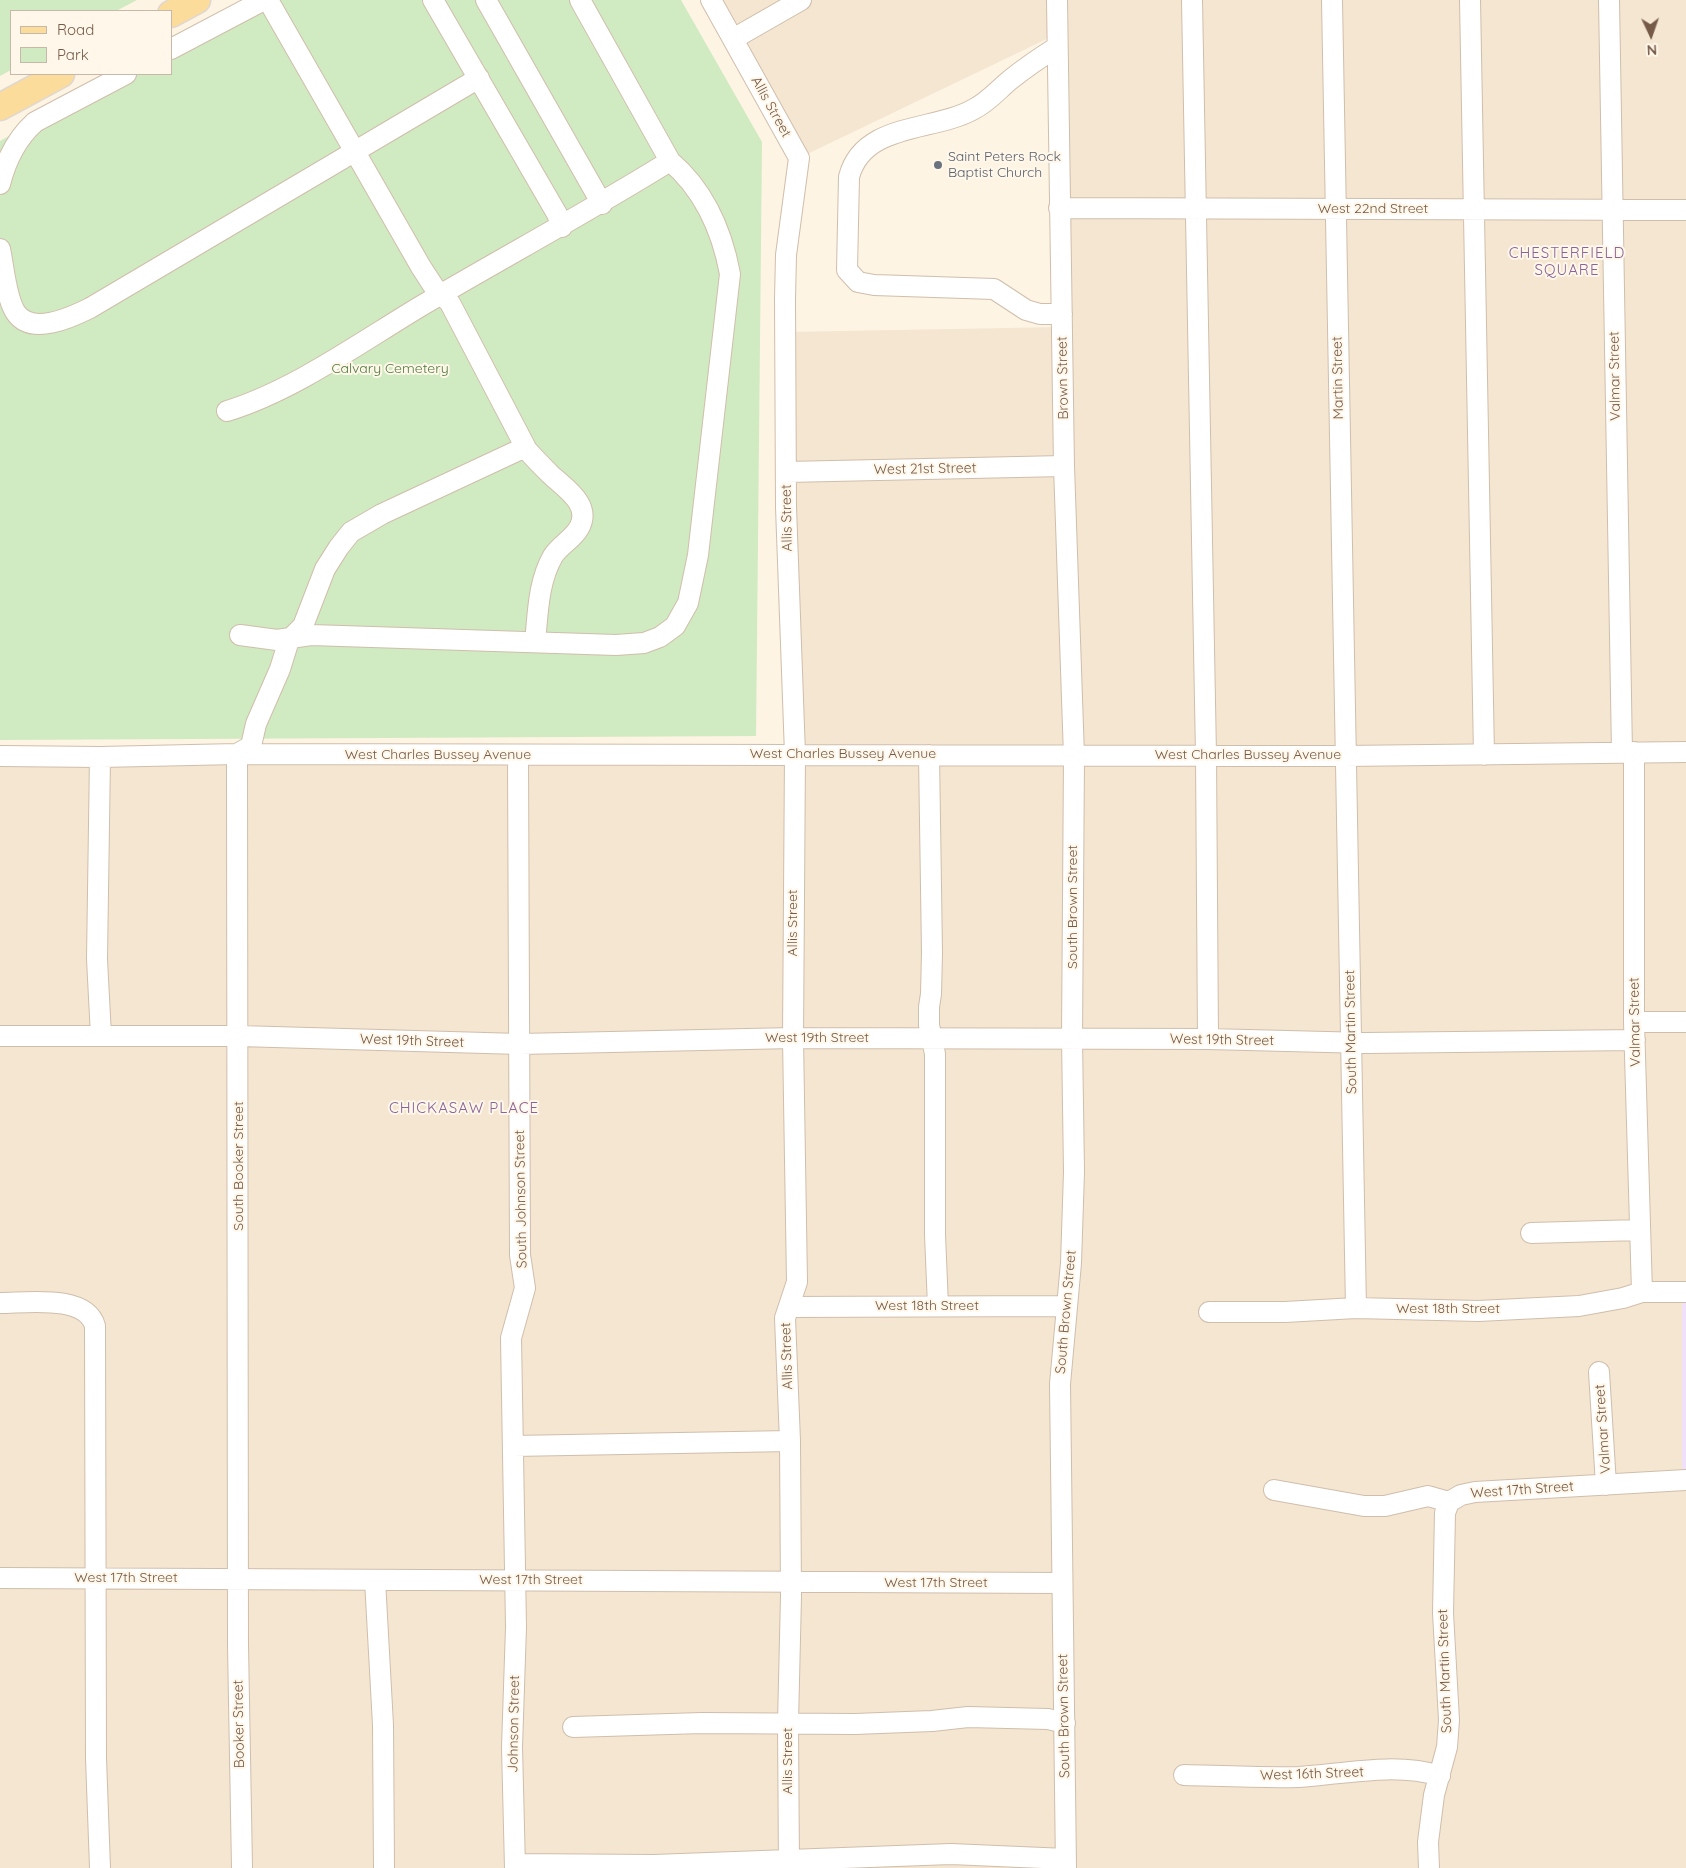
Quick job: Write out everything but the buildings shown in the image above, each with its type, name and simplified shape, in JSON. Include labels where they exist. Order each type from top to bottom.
[{"type":"main road","points":[[172,13],[197,0]]},
{"type":"main road","points":[[0,107],[59,75]]},
{"type":"street","points":[[172,48],[264,0]]},
{"type":"street","points":[[268,0],[422,266],[441,295],[450,303],[527,450],[573,494],[580,504],[583,516],[578,530],[554,554],[547,568],[540,595],[535,642]]},
{"type":"street","points":[[433,0],[557,214],[562,227]]},
{"type":"street","points":[[486,0],[602,204]]},
{"type":"street","points":[[240,635],[289,640],[311,635],[616,645],[644,643],[660,637],[675,626],[688,603],[698,555],[730,274],[724,244],[714,220],[682,172],[670,161],[580,0]]},
{"type":"street","name":"Allis Street","points":[[711,0],[800,158],[786,255],[786,472],[790,648],[795,754],[792,1038],[797,1282],[785,1318],[790,1441],[789,1864]]},
{"type":"street","points":[[733,39],[801,0]]},
{"type":"street","name":"Brown Street","points":[[1057,0],[1064,466],[1074,756]]},
{"type":"street","points":[[1192,0],[1206,755],[1208,1039]]},
{"type":"street","name":"Martin Street","points":[[1332,0],[1344,756]]},
{"type":"street","points":[[1470,0],[1484,755]]},
{"type":"street","name":"Valmar Street","points":[[1609,0],[1612,210],[1642,1292]]},
{"type":"street","points":[[1057,47],[1015,76],[975,109],[955,118],[894,132],[873,144],[853,164],[849,177],[846,270],[858,282],[874,285],[994,290],[1026,310],[1040,314],[1062,314]]},
{"type":"street","points":[[0,180],[16,143],[29,127],[124,75]]},
{"type":"street","points":[[0,250],[11,302],[15,312],[22,320],[29,323],[44,323],[69,319],[479,78]]},
{"type":"street","points":[[227,411],[291,384],[441,295],[602,204],[670,161]]},
{"type":"street","name":"West 22nd Street","points":[[1059,208],[1686,210]]},
{"type":"street","points":[[237,754],[250,746],[256,724],[280,669],[289,640],[303,626],[325,569],[352,532],[382,514],[519,450],[527,450]]},
{"type":"street","name":"West 21st Street","points":[[786,472],[1064,466]]},
{"type":"street","name":"West Charles Bussey Avenue","points":[[0,756],[795,754],[1344,756],[1686,752]]},
{"type":"street","name":"South Booker Street","points":[[237,754],[239,1579]]},
{"type":"street","points":[[929,755],[932,953],[932,994],[929,1007],[935,1054],[935,1235],[938,1306]]},
{"type":"street","name":"South Johnson Street","points":[[515,1580],[511,1338],[524,1288],[520,1255],[518,756]]},
{"type":"street","name":"South Brown Street","points":[[1066,1863],[1060,1384],[1071,1263],[1074,1181],[1072,1038],[1074,756]]},
{"type":"street","name":"South Martin Street","points":[[1344,756],[1352,1043],[1356,1308]]},
{"type":"street","points":[[100,757],[97,959],[101,1036]]},
{"type":"street","name":"West 19th Street","points":[[0,1036],[239,1036],[520,1044],[792,1038],[1208,1039],[1352,1043],[1634,1031],[1686,1022]]},
{"type":"street","points":[[1531,1233],[1640,1230]]},
{"type":"street","name":"West 18th Street","points":[[1209,1312],[1285,1312],[1356,1308],[1478,1311],[1579,1306],[1623,1298],[1642,1292],[1686,1292]]},
{"type":"street","points":[[0,1303],[45,1303],[78,1306],[93,1320],[96,1358],[96,1758],[100,1868]]},
{"type":"street","name":"West 18th Street","points":[[789,1307],[1066,1306]]},
{"type":"street","name":"Valmar Street","points":[[1599,1372],[1606,1485]]},
{"type":"street","points":[[513,1446],[790,1441]]},
{"type":"street","name":"West 17th Street","points":[[1449,1502],[1461,1495],[1475,1492],[1686,1480]]},
{"type":"street","points":[[1274,1490],[1364,1506],[1385,1506],[1428,1496],[1449,1502]]},
{"type":"street","name":"South Martin Street","points":[[1429,1868],[1428,1842],[1434,1795],[1447,1747],[1448,1720],[1443,1613],[1445,1513],[1449,1502]]},
{"type":"street","name":"West 17th Street","points":[[0,1578],[1061,1583]]},
{"type":"street","name":"Booker Street","points":[[239,1579],[238,1645],[242,1868]]},
{"type":"street","points":[[375,1580],[383,1725],[384,1868]]},
{"type":"street","name":"Johnson Street","points":[[515,1580],[516,1627],[512,1747],[515,1866]]},
{"type":"street","points":[[573,1726],[855,1724],[932,1722],[968,1717],[1048,1719],[1065,1723]]},
{"type":"street","name":"West 16th Street","points":[[1184,1775],[1297,1777],[1390,1770],[1424,1771],[1440,1776]]},
{"type":"street","points":[[515,1866],[789,1864],[950,1854],[1066,1863]]},
{"type":"shaded area","points":[[711,0],[1686,0],[1686,1292],[1682,1292],[1682,1480],[1686,1480],[1686,1868],[0,1868],[0,755],[795,754],[785,332],[1062,327],[1057,34],[799,158]]},
{"type":"shaded area","points":[[1682,1292],[1686,1292],[1686,1480],[1682,1481]]},
{"type":"green space","points":[[0,0],[137,0],[118,10],[10,10],[10,71],[0,76]]},
{"type":"green space","name":"Calvary Cemetery","points":[[253,0],[681,0],[762,142],[756,736],[0,740],[0,141],[118,75],[172,75],[172,45]]},
{"type":"place","name":"Saint Peters Rock Baptist Church","points":[[938,165]]},
{"type":"district","name":"CHESTERFIELD SQUARE","points":[[1567,262]]},
{"type":"district","name":"CHICKASAW PLACE","points":[[464,1108]]}]
